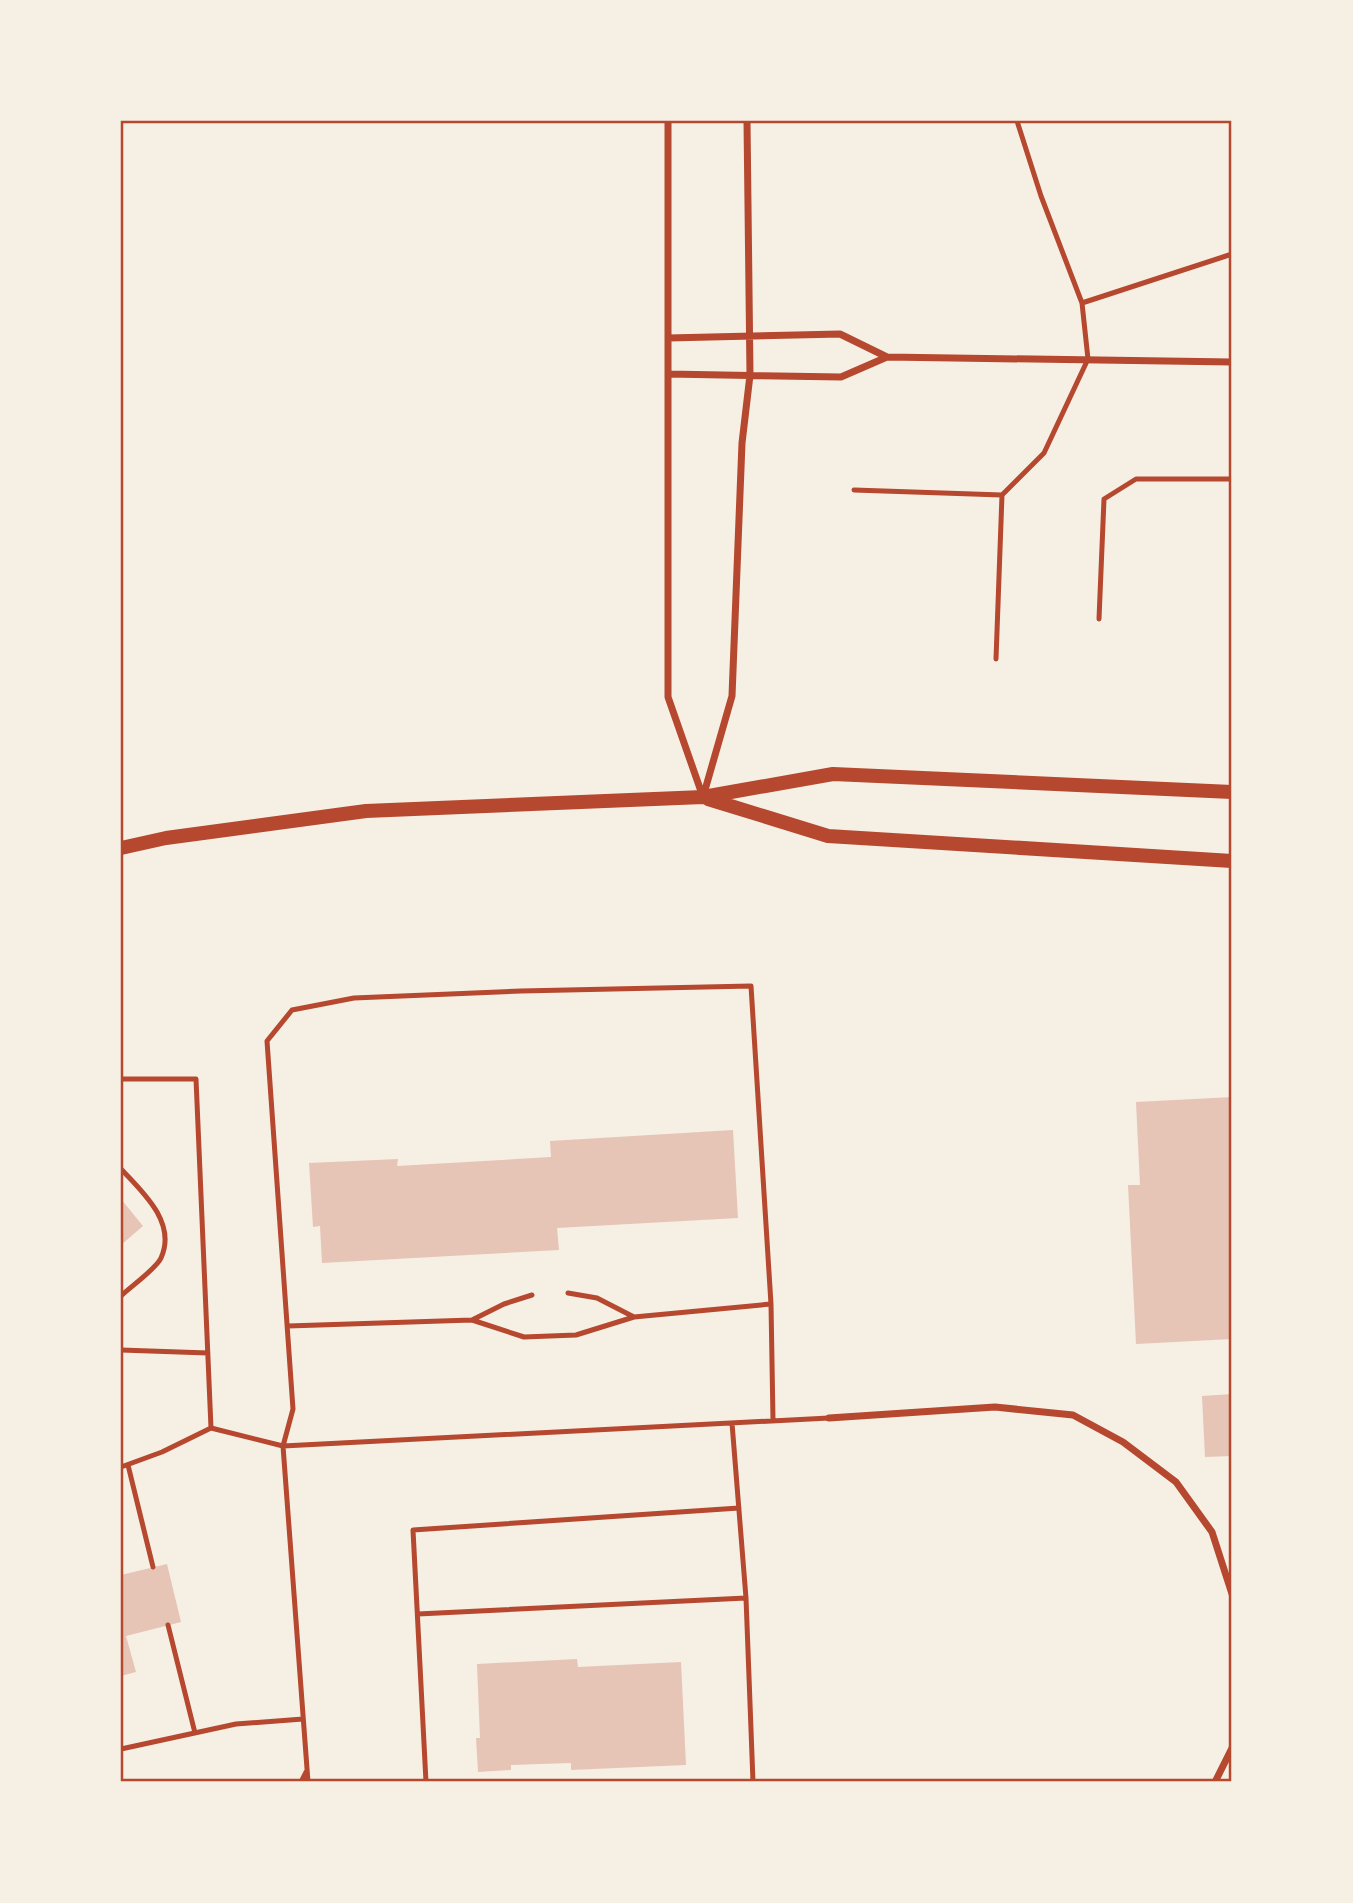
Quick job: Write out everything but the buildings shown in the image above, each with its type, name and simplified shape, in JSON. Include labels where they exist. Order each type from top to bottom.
[{"type":"main road","points":[[121,848],[166,838],[366,811],[703,797],[833,774],[1232,792]]},
{"type":"main road","points":[[703,797],[828,836],[1232,861]]},
{"type":"street","points":[[668,121],[668,697],[703,797]]},
{"type":"street","points":[[703,797],[733,696],[742,443],[750,375],[747,121]]},
{"type":"street","points":[[668,338],[839,334],[887,357]]},
{"type":"street","points":[[668,374],[841,377],[887,357],[1232,362]]},
{"type":"street","points":[[829,1418],[995,1407],[1073,1415],[1124,1442],[1177,1482],[1212,1532],[1232,1594]]},
{"type":"street","points":[[1215,1782],[1232,1748]]},
{"type":"lane","points":[[996,659],[1002,495],[1044,453],[1088,359],[1082,303],[1041,196],[1017,121]]},
{"type":"lane","points":[[1082,303],[1232,254]]},
{"type":"lane","points":[[1099,619],[1104,499],[1136,479],[1232,479]]},
{"type":"lane","points":[[854,491],[1002,495]]},
{"type":"lane","points":[[309,1782],[283,1446],[293,1409],[267,1041],[292,1010],[354,998],[479,992],[751,986],[771,1304],[773,1420]]},
{"type":"lane","points":[[121,1079],[196,1079],[211,1428]]},
{"type":"lane","points":[[121,1169],[152,1201],[166,1234],[160,1260],[121,1296]]},
{"type":"lane","points":[[568,1293],[597,1298],[634,1317]]},
{"type":"lane","points":[[472,1320],[504,1304],[532,1295]]},
{"type":"lane","points":[[288,1326],[472,1320],[524,1338],[576,1335],[634,1317],[771,1304]]},
{"type":"lane","points":[[121,1350],[208,1353]]},
{"type":"lane","points":[[153,1567],[124,1466],[162,1452],[211,1428],[283,1446],[829,1418]]},
{"type":"lane","points":[[732,1423],[746,1598],[753,1782]]},
{"type":"lane","points":[[426,1782],[414,1530],[739,1508]]},
{"type":"lane","points":[[418,1614],[746,1598]]},
{"type":"lane","points":[[168,1625],[195,1733]]},
{"type":"lane","points":[[121,1749],[236,1724],[303,1719]]},
{"type":"lane","points":[[301,1782],[308,1769]]}]
